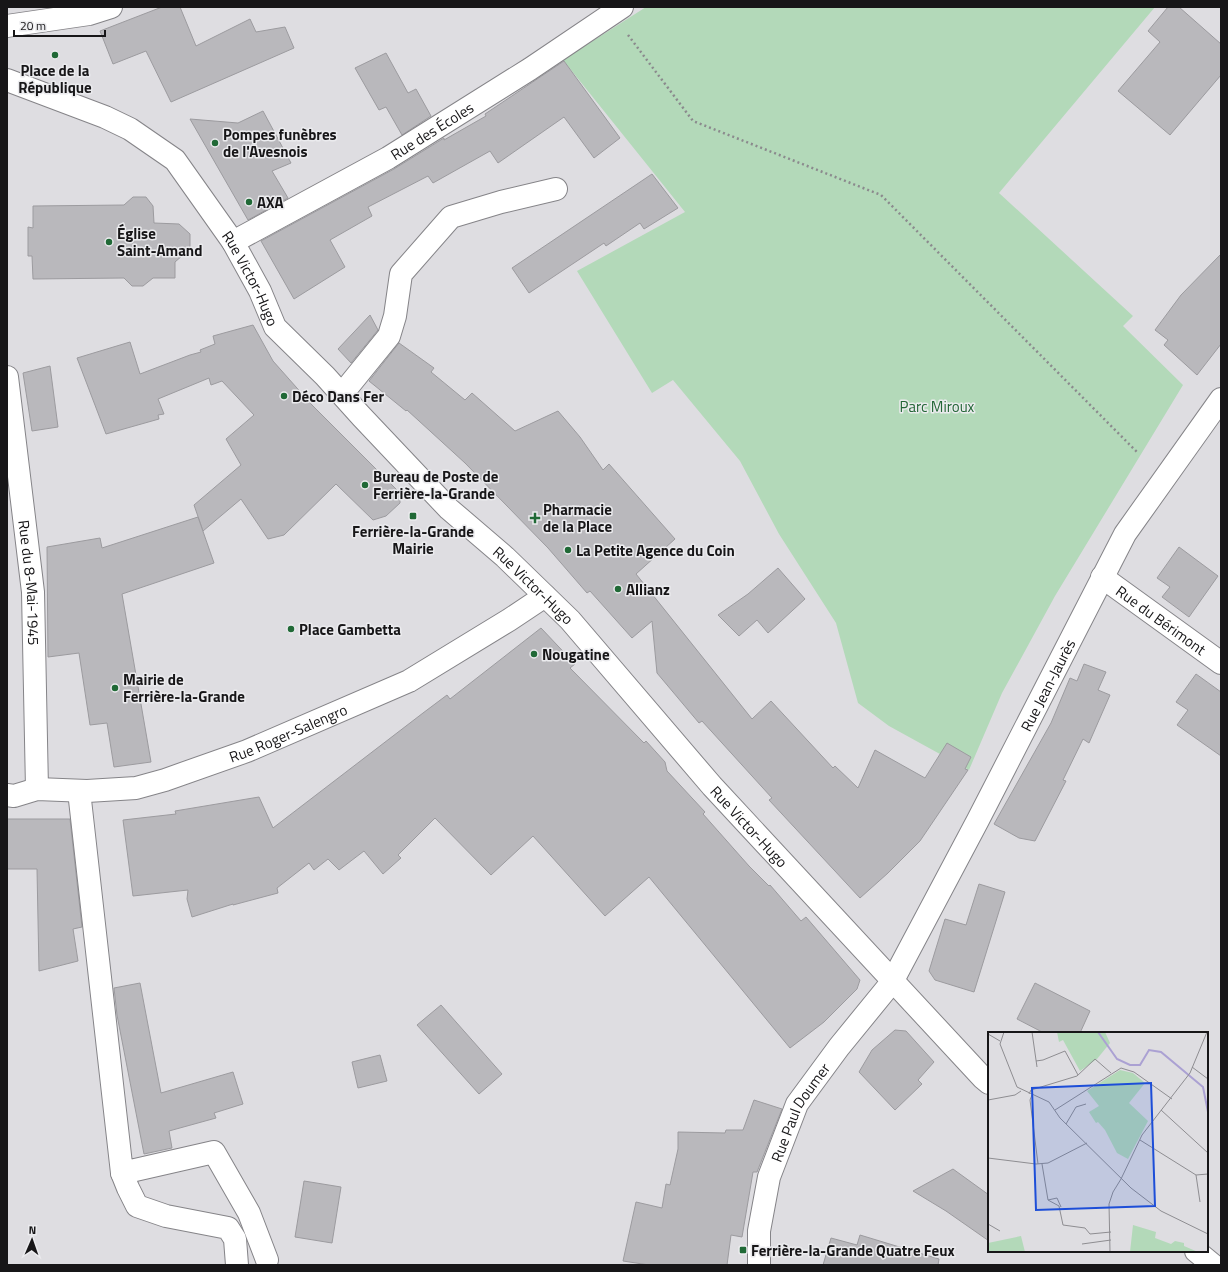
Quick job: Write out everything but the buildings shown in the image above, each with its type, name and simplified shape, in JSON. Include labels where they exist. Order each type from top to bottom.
[{"type":"street","points":[[7,26],[89,14],[111,7]]},
{"type":"street","name":"Rue des Écoles","points":[[233,242],[388,158],[530,69],[617,10]]},
{"type":"street","name":"Rue Victor-Hugo","points":[[7,80],[105,117],[130,129],[175,160],[233,242],[260,291],[275,327],[325,376],[360,416],[438,497],[505,557],[570,620],[712,786],[892,982],[988,1082]]},
{"type":"street","points":[[342,394],[389,336],[395,316],[401,274],[451,217],[501,202],[556,189]]},
{"type":"street","name":"Rue du 8-Mai-1945","points":[[7,377],[34,592],[37,789]]},
{"type":"street","name":"Rue Jean-Jaurès","points":[[892,982],[978,820],[1125,534],[1221,399]]},
{"type":"street","name":"Rue du Bérimont","points":[[1102,577],[1221,663]]},
{"type":"street","name":"Rue Roger-Salengro","points":[[7,795],[14,796],[37,789],[79,791],[136,788],[165,780],[268,743],[409,681],[509,620],[545,596]]},
{"type":"street","points":[[79,791],[122,1173],[137,1206],[166,1216],[228,1228],[235,1239],[238,1265]]},
{"type":"street","name":"Rue Paul Doumer","points":[[760,1265],[759,1231],[769,1177],[798,1104],[839,1047],[892,982]]},
{"type":"street","points":[[122,1173],[214,1152],[249,1213],[267,1260]]},
{"type":"street","points":[[1197,1252],[1213,1265]]},
{"type":"path","points":[[617,10],[693,121],[881,195],[1137,452]]},
{"type":"green space","name":"Parc Miroux","points":[[646,7],[1155,7],[999,193],[1133,316],[1123,326],[1183,385],[1055,596],[1002,693],[969,770],[889,726],[858,703],[836,623],[779,534],[740,461],[673,380],[652,393],[577,271],[685,212],[563,60]]},
{"type":"place","name":"Place de la République","points":[[55,55]]},
{"type":"place","name":"Pompes funèbres de l'Avesnois","points":[[215,143]]},
{"type":"place","name":"AXA","points":[[249,202]]},
{"type":"place","name":"Église Saint-Amand","points":[[109,242]]},
{"type":"place","name":"Déco Dans Fer","points":[[284,396]]},
{"type":"place","name":"Bureau de Poste de Ferrière-la-Grande","points":[[365,485]]},
{"type":"place","name":"Ferrière-la-Grande Mairie","points":[[413,516]]},
{"type":"place","name":"Pharmacie de la Place","points":[[535,518]]},
{"type":"place","name":"La Petite Agence du Coin","points":[[568,550]]},
{"type":"place","name":"Allianz","points":[[618,589]]},
{"type":"place","name":"Place Gambetta","points":[[291,629]]},
{"type":"place","name":"Nougatine","points":[[534,654]]},
{"type":"place","name":"Mairie de Ferrière-la-Grande","points":[[115,688]]},
{"type":"place","name":"Ferrière-la-Grande Quatre Feux","points":[[743,1250]]}]
